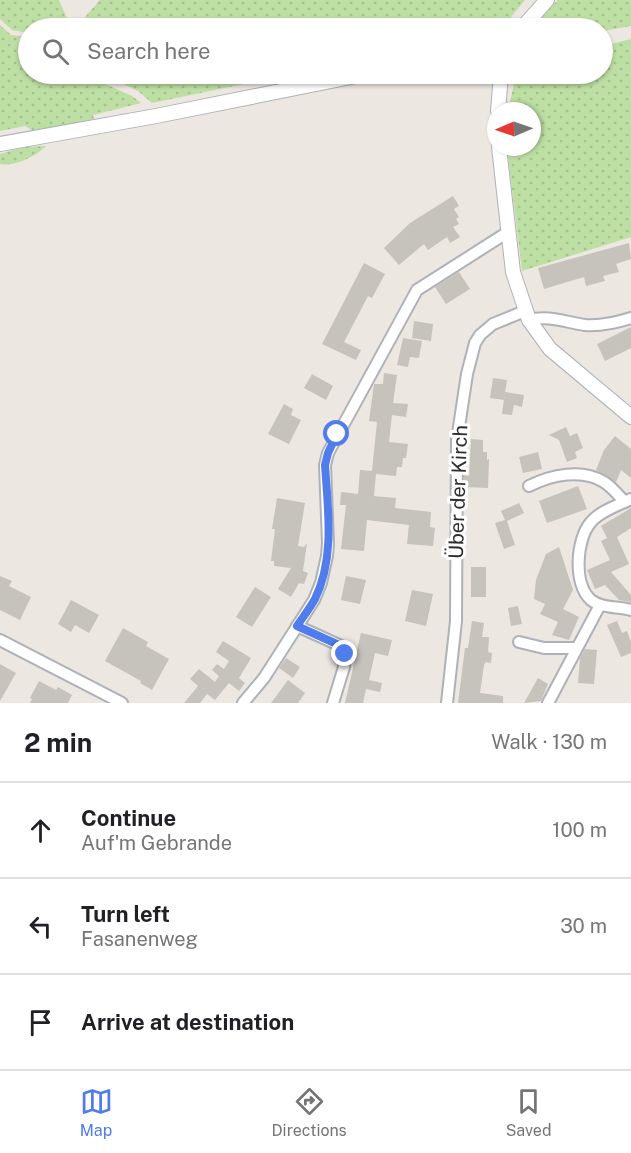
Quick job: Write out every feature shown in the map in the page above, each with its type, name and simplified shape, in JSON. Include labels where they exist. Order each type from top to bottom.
[{"type":"street","points":[[531,18],[547,0]]},
{"type":"street","points":[[0,144],[316,84]]},
{"type":"street","points":[[499,102],[500,84]]},
{"type":"street","points":[[500,156],[513,272],[527,316],[550,349],[631,417]]},
{"type":"street","points":[[243,703],[264,678],[314,600],[325,568],[328,543],[325,465],[328,453],[417,290],[508,232]]},
{"type":"street","name":"Über der Kirch","points":[[447,703],[456,621],[457,440],[467,374],[475,343],[480,334],[493,324],[527,316],[549,317],[595,325],[612,324],[631,318]]},
{"type":"street","points":[[529,486],[552,477],[584,474],[606,483],[628,501],[591,521],[580,547],[579,570],[584,590],[590,599],[600,605],[631,610]]},
{"type":"street","points":[[548,703],[600,605]]},
{"type":"street","points":[[297,626],[339,645],[345,654],[344,666],[333,703]]},
{"type":"street","points":[[0,640],[122,703]]},
{"type":"street","points":[[519,642],[544,648],[576,648]]},
{"type":"green space","points":[[0,0],[59,0],[67,18],[18,18],[18,31],[12,30],[0,19]]},
{"type":"green space","points":[[100,0],[525,0],[510,18],[84,18]]},
{"type":"green space","points":[[558,0],[631,0],[631,26],[613,29],[613,18],[540,18]]},
{"type":"green space","points":[[0,25],[11,35],[18,36],[18,84],[105,84],[132,96],[141,103],[93,115],[94,119],[70,125],[32,130],[25,126],[0,131]]},
{"type":"green space","points":[[631,39],[631,237],[522,271],[508,156],[541,156],[541,102],[510,102],[514,84],[613,84],[613,44]]},
{"type":"green space","points":[[123,84],[244,84],[152,103],[138,91]]},
{"type":"green space","points":[[46,146],[25,160],[12,164],[0,164],[0,154],[22,147]]},
{"type":"building","points":[[453,196],[459,206],[454,209],[459,217],[456,219],[459,224],[453,227],[460,237],[450,243],[447,237],[428,250],[424,244],[399,265],[384,248],[410,223]]},
{"type":"building","points":[[629,243],[631,259],[616,264],[619,272],[603,276],[605,281],[586,286],[584,277],[544,289],[538,268]]},
{"type":"building","points":[[364,263],[385,274],[372,298],[368,296],[344,342],[361,350],[356,360],[322,344]]},
{"type":"building","points":[[459,272],[470,289],[446,304],[435,287]]},
{"type":"building","points":[[414,321],[433,324],[431,341],[412,338]]},
{"type":"building","points":[[631,327],[631,348],[605,361],[597,344]]},
{"type":"building","points":[[403,338],[422,341],[419,358],[410,357],[408,367],[397,365]]},
{"type":"building","points":[[384,373],[397,375],[393,403],[408,404],[406,417],[392,415],[389,442],[408,444],[406,458],[403,458],[402,467],[397,467],[396,476],[376,474],[374,496],[396,498],[395,508],[431,512],[430,527],[435,528],[433,546],[407,544],[409,525],[367,520],[364,551],[341,549],[346,505],[340,505],[341,492],[358,494],[360,470],[372,471],[377,422],[369,421],[374,384],[383,384]]},
{"type":"building","points":[[312,374],[333,386],[326,400],[304,388]]},
{"type":"building","points":[[493,378],[507,380],[504,400],[490,398]]},
{"type":"building","points":[[505,392],[524,395],[522,407],[514,405],[512,415],[502,414]]},
{"type":"building","points":[[284,404],[293,409],[291,415],[301,420],[289,444],[268,434]]},
{"type":"building","points":[[566,427],[570,436],[577,433],[583,448],[575,452],[577,458],[567,462],[559,440],[549,435]]},
{"type":"building","points":[[615,436],[631,449],[631,478],[621,470],[616,482],[596,470],[604,450]]},
{"type":"building","points":[[471,439],[483,440],[483,452],[487,452],[487,460],[489,459],[488,488],[464,487],[464,475],[469,476]]},
{"type":"building","points":[[538,452],[542,469],[523,473],[519,457]]},
{"type":"building","points":[[578,486],[587,509],[547,523],[539,501]]},
{"type":"building","points":[[277,498],[305,503],[298,546],[304,547],[307,543],[303,571],[308,573],[304,584],[299,583],[291,597],[278,589],[291,568],[274,566],[274,561],[271,561],[275,529],[272,529]]},
{"type":"building","points":[[519,503],[524,513],[507,521],[515,545],[504,549],[495,523],[505,520],[501,511]]},
{"type":"building","points":[[631,508],[631,528],[617,537],[629,564],[611,572],[631,595],[631,602],[619,600],[605,585],[595,589],[587,570],[610,560],[601,541],[607,538],[601,526]]},
{"type":"building","points":[[559,547],[573,590],[563,609],[579,617],[569,640],[552,635],[558,622],[540,614],[545,604],[534,599],[536,580],[546,554]]},
{"type":"building","points":[[471,567],[486,567],[486,597],[471,597]]},
{"type":"building","points":[[0,576],[12,581],[9,586],[31,597],[20,620],[0,610]]},
{"type":"building","points":[[346,576],[366,580],[360,604],[341,600]]},
{"type":"building","points":[[255,587],[271,597],[252,627],[236,617]]},
{"type":"building","points":[[412,590],[433,594],[426,626],[405,621]]},
{"type":"building","points":[[71,600],[99,615],[89,633],[75,625],[71,632],[58,624]]},
{"type":"building","points":[[518,606],[522,624],[511,626],[508,608]]},
{"type":"building","points":[[472,621],[484,623],[482,637],[489,637],[488,652],[492,653],[491,663],[486,662],[484,665],[480,693],[503,696],[503,703],[458,703],[465,648],[468,648]]},
{"type":"building","points":[[617,621],[622,633],[627,631],[631,642],[631,653],[621,657],[607,625]]},
{"type":"building","points":[[123,628],[148,642],[146,646],[169,659],[152,690],[140,683],[141,681],[105,661]]},
{"type":"building","points":[[361,633],[392,640],[388,656],[375,653],[369,680],[382,683],[380,692],[366,689],[363,703],[345,703]]},
{"type":"building","points":[[223,641],[251,658],[239,678],[245,683],[239,691],[229,683],[215,700],[207,694],[200,703],[184,703],[198,686],[190,679],[199,669],[215,682],[219,676],[212,670],[217,664],[224,669],[229,661],[216,652]]},
{"type":"building","points":[[585,649],[597,650],[594,684],[578,683],[580,658]]},
{"type":"building","points":[[286,658],[300,667],[293,678],[279,668]]},
{"type":"building","points":[[0,664],[16,673],[0,701]]},
{"type":"building","points":[[538,678],[548,684],[541,701],[524,703]]},
{"type":"building","points":[[288,680],[305,693],[298,703],[271,703]]},
{"type":"building","points":[[39,681],[56,690],[58,687],[72,695],[68,703],[30,703],[32,699],[30,698]]},
{"type":"route","points":[[337,434],[325,465],[328,543],[325,568],[314,600],[297,626],[339,645],[345,654]]}]
